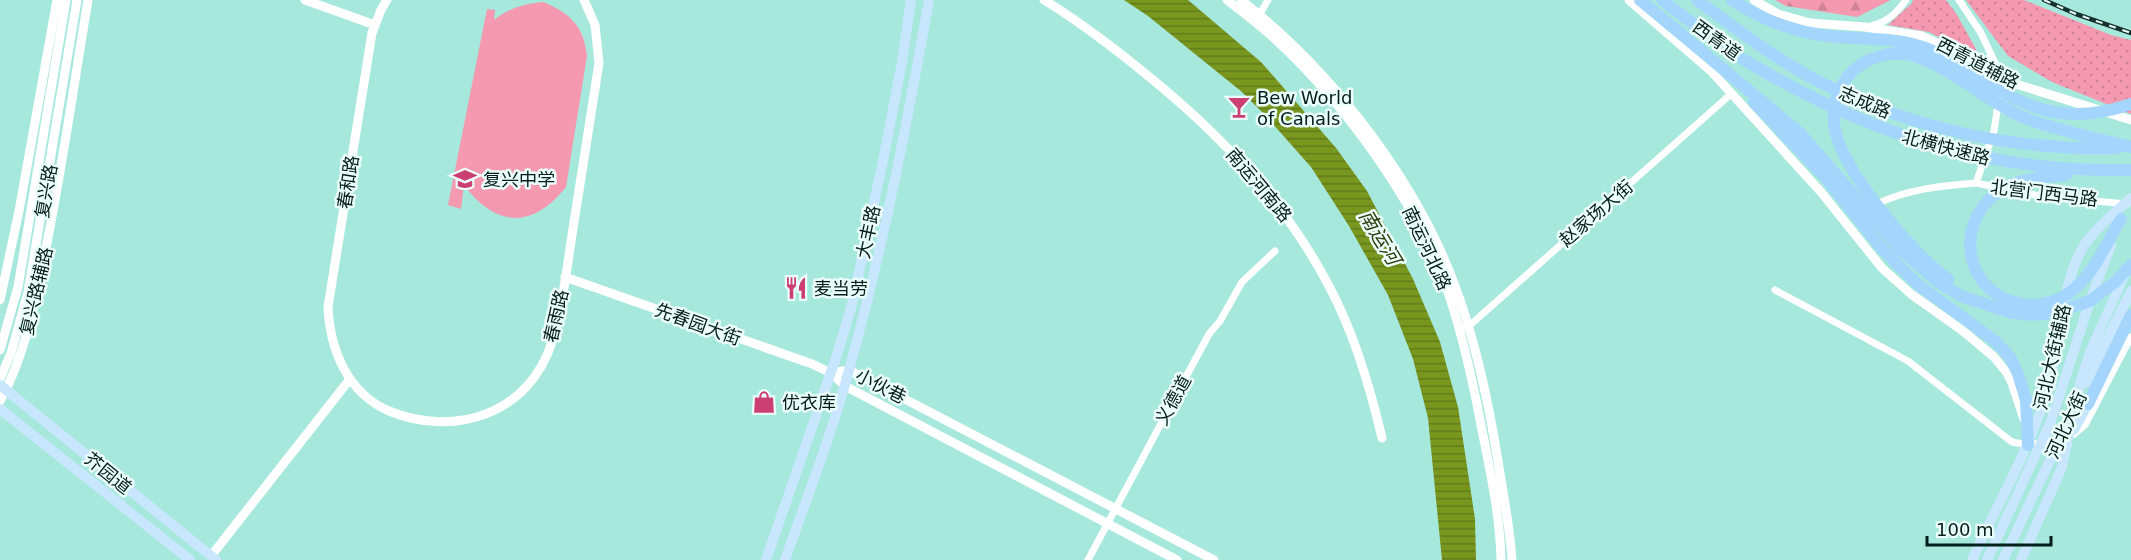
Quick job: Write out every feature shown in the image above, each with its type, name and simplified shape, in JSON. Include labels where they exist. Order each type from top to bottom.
[{"type":"highway","points":[[1640,0],[1800,133],[1911,260],[1950,289],[1995,309],[2020,314],[2062,312],[2090,301],[2115,282],[2131,264]]},
{"type":"highway","name":"西青道","points":[[1662,0],[1749,63],[1774,77]]},
{"type":"highway","name":"西青道","points":[[1697,0],[1783,60]]},
{"type":"highway","points":[[1732,0],[1761,18],[1789,29],[1836,37],[1901,42],[1930,50],[1956,63],[2011,98],[2043,110],[2082,115],[2111,111],[2131,104]]},
{"type":"highway","points":[[1995,309],[1940,274],[1904,237],[1854,172],[1836,136],[1833,116],[1836,96],[1849,75],[1861,64],[1886,54],[1913,56],[1928,62],[1995,103],[2023,117],[2069,132],[2131,147]]},
{"type":"highway","name":"志成路","points":[[1783,60],[1813,78],[1870,105],[1938,127],[2026,144],[2070,149],[2131,147]]},
{"type":"highway","points":[[1729,75],[1825,177],[1894,262],[1920,286],[1995,341],[2004,351],[2013,363],[2022,385],[2028,444]]},
{"type":"highway","name":"北横快速路","points":[[1774,77],[1844,114],[1913,140],[1957,152],[2024,165],[2106,171],[2131,170]]},
{"type":"highway","points":[[2106,171],[2033,179],[2016,183],[1997,193],[1983,206],[1973,225],[1970,240],[1973,264],[1982,282],[1997,296],[2026,305],[2052,302],[2070,293],[2087,274],[2121,219]]},
{"type":"highway","points":[[2088,404],[2131,315]]},
{"type":"main road","name":"大丰路","points":[[766,560],[831,374],[863,258],[902,62],[911,0]]},
{"type":"main road","name":"大丰路","points":[[785,560],[845,386],[900,160],[929,0]]},
{"type":"main road","points":[[884,156],[900,160]]},
{"type":"main road","name":"河北大街","points":[[1987,560],[2051,421],[2090,301],[2130,201]]},
{"type":"main road","name":"河北大街辅路","points":[[1972,560],[2028,444],[2052,375],[2068,288],[2075,265],[2092,235],[2130,201]]},
{"type":"main road","name":"河北大街辅路","points":[[2022,560],[2062,467],[2080,383],[2090,352],[2131,264]]},
{"type":"main road","name":"河北大街","points":[[2003,560],[2097,358],[2131,291]]},
{"type":"main road","name":"芥园道","points":[[3,387],[214,558]]},
{"type":"main road","points":[[2069,438],[2088,404]]},
{"type":"main road","name":"芥园道","points":[[0,409],[190,560]]},
{"type":"street","name":"复兴路辅路","points":[[0,300],[19,211],[57,0]]},
{"type":"street","name":"复兴路","points":[[0,350],[18,287],[66,0]]},
{"type":"street","name":"复兴路","points":[[0,379],[11,353],[28,292],[77,0]]},
{"type":"street","name":"复兴路辅路","points":[[0,401],[3,387],[21,354],[39,284],[52,220],[88,0]]},
{"type":"street","points":[[305,0],[375,25]]},
{"type":"street","name":"春和路","points":[[350,379],[342,366],[329,328],[328,307],[375,25],[387,0]]},
{"type":"street","name":"春雨路","points":[[350,379],[366,397],[384,409],[402,416],[439,422],[458,422],[477,418],[496,410],[529,382],[542,363],[552,342],[565,277],[599,63],[595,25],[584,0]]},
{"type":"street","name":"南运河南路","points":[[1044,0],[1114,48],[1178,101],[1218,137],[1264,187],[1299,235],[1331,288],[1355,343],[1372,395],[1382,438]]},
{"type":"street","name":"南运河北路","points":[[1227,0],[1257,18]]},
{"type":"street","name":"南运河北路","points":[[1241,0],[1312,77],[1388,172],[1416,219],[1464,327],[1488,398],[1512,560]]},
{"type":"street","points":[[1257,18],[1269,0]]},
{"type":"street","points":[[1629,0],[1711,70],[1821,192],[1882,268],[1904,288],[1994,357],[2012,383],[2026,429]]},
{"type":"street","name":"西青道辅路","points":[[1754,0],[1779,14],[1810,23],[1865,27],[1922,36],[1972,59],[2016,84],[2131,120]]},
{"type":"street","points":[[1865,27],[1888,20],[1906,0]]},
{"type":"street","points":[[1959,0],[1981,33],[2002,78]]},
{"type":"street","name":"北营门西马路","points":[[2002,78],[1994,131],[1976,183],[2040,196],[2130,201]]},
{"type":"street","name":"赵家场大街","points":[[1464,327],[1731,94]]},
{"type":"street","points":[[19,211],[40,163]]},
{"type":"street","points":[[1843,221],[1893,196],[1932,188],[1976,183]]},
{"type":"street","name":"义德道","points":[[1088,560],[1209,334],[1220,321],[1242,282],[1275,251]]},
{"type":"street","name":"先春园大街","points":[[565,277],[801,360],[831,374]]},
{"type":"street","points":[[1775,290],[1908,361],[2012,442],[2028,444],[2069,438],[2085,425],[2131,337]]},
{"type":"street","name":"南运河北路","points":[[1464,327],[1493,487],[1501,560]]},
{"type":"street","name":"小伙巷","points":[[831,374],[849,370],[1214,560]]},
{"type":"street","name":"小伙巷","points":[[831,374],[845,386],[1177,560]]},
{"type":"street","points":[[214,558],[350,379]]},
{"type":"green space","points":[[1775,0],[1891,0],[1857,17],[1786,6]]},
{"type":"green space","points":[[1913,0],[1946,0],[1956,13],[1982,60],[1929,32],[1888,25]]},
{"type":"green space","points":[[1966,0],[2024,0],[2111,35],[2131,40],[2131,114],[2052,82],[2008,56]]},
{"type":"green space","points":[[543,2],[561,11],[574,22],[583,36],[587,56],[566,187],[540,211],[514,218],[488,209],[464,185],[461,209],[448,205],[487,9],[495,10],[494,20],[517,7]]},
{"type":"water","name":"南运河","points":[[1124,0],[1188,0],[1261,62],[1336,148],[1367,191],[1413,279],[1440,342],[1458,407],[1475,519],[1476,560],[1442,560],[1428,418],[1413,359],[1388,295],[1349,226],[1311,167],[1264,114],[1242,92],[1148,16]]},
{"type":"railway","points":[[2044,0],[2131,33]]},
{"type":"place","name":"Bew World of Canals","points":[[1239,107]]},
{"type":"place","name":"复兴中学","points":[[465,179]]},
{"type":"place","name":"麦当劳","points":[[796,288]]},
{"type":"place","name":"优衣库","points":[[764,402]]}]
